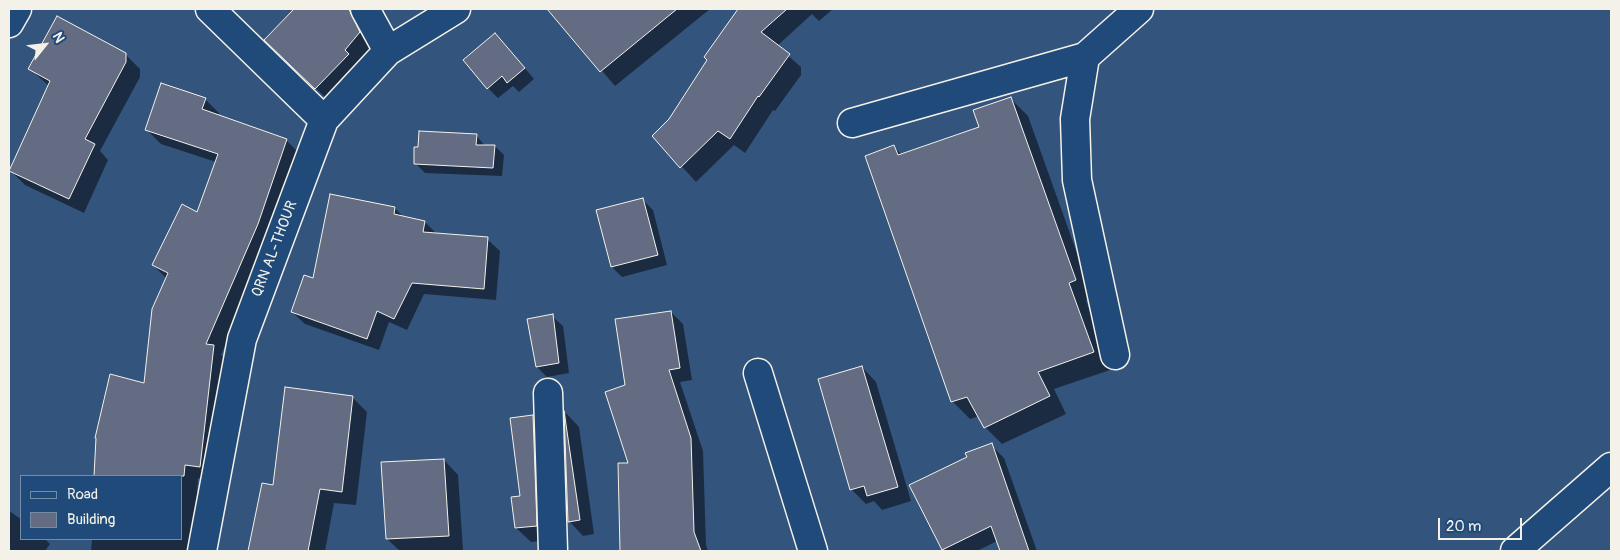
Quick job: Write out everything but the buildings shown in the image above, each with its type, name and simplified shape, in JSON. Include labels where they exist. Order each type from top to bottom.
[{"type":"street","points":[[9,23],[17,9]]},
{"type":"street","points":[[210,9],[324,120]]},
{"type":"street","points":[[366,9],[388,51]]},
{"type":"street","name":"QRN AL-THOUR","points":[[202,551],[242,339],[324,120],[388,51],[456,9]]},
{"type":"street","points":[[852,123],[1085,57],[1139,9]]},
{"type":"street","points":[[1085,57],[1075,120],[1077,180],[1114,355]]},
{"type":"street","points":[[758,373],[813,551]]},
{"type":"street","points":[[548,393],[553,551]]},
{"type":"street","points":[[1515,551],[1611,467]]}]
